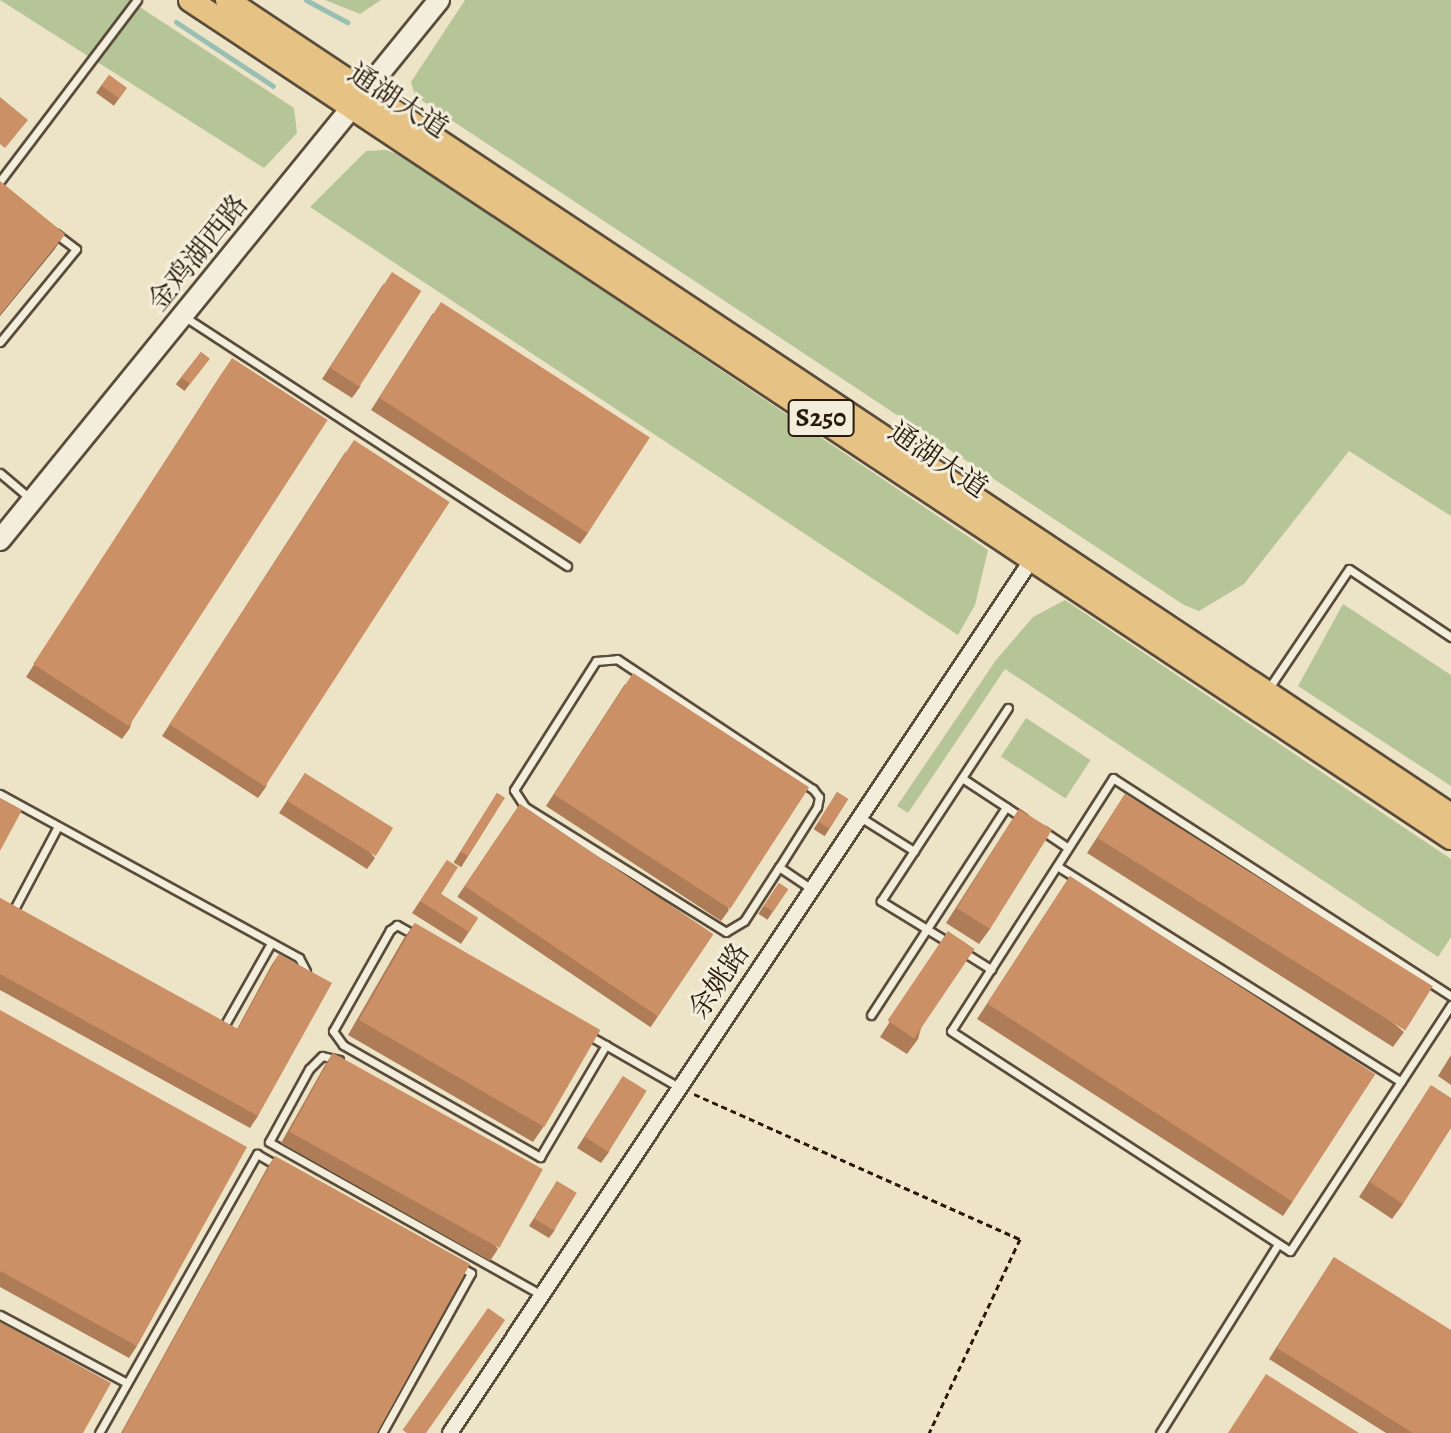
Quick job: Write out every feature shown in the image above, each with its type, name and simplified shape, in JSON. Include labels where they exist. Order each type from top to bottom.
[{"type":"main road","name":"通湖大道","points":[[190,0],[359,100],[1451,815]]},
{"type":"main road","name":"通湖大道","points":[[227,0],[359,100],[1032,559],[1451,838]]},
{"type":"street","name":"金鸡湖西路","points":[[0,540],[439,0]]},
{"type":"street","name":"余姚路","points":[[450,1433],[1032,559]]},
{"type":"lane","points":[[0,181],[137,0]]},
{"type":"lane","points":[[0,342],[76,249],[50,230]]},
{"type":"lane","points":[[183,316],[567,566]]},
{"type":"lane","points":[[0,473],[33,500]]},
{"type":"lane","points":[[1266,692],[1349,569],[1451,637]]},
{"type":"lane","points":[[606,656],[617,659],[813,789],[817,807],[779,867],[744,921],[726,932],[525,807],[514,790],[596,661],[606,656]]},
{"type":"lane","points":[[991,969],[881,901],[1008,708]]},
{"type":"lane","points":[[962,778],[1068,848]]},
{"type":"lane","points":[[1451,996],[1113,778],[951,1031],[1290,1251],[1451,1005]]},
{"type":"lane","points":[[0,794],[299,958],[306,971]]},
{"type":"lane","points":[[871,1015],[1006,807]]},
{"type":"lane","points":[[860,817],[914,851]]},
{"type":"lane","points":[[24,920],[11,912],[58,826]]},
{"type":"lane","points":[[1057,866],[1401,1082]]},
{"type":"lane","points":[[779,867],[812,889]]},
{"type":"lane","points":[[424,940],[397,925],[390,930],[333,1031],[335,1040],[540,1157],[606,1045]]},
{"type":"lane","points":[[209,1021],[223,1028],[271,943]]},
{"type":"lane","points":[[580,1030],[680,1088]]},
{"type":"lane","points":[[346,1063],[322,1056],[309,1069],[269,1142],[542,1295]]},
{"type":"lane","points":[[99,1433],[257,1154],[284,1169]]},
{"type":"lane","points":[[1160,1433],[1278,1244]]},
{"type":"lane","points":[[382,1433],[471,1273],[444,1258]]},
{"type":"lane","points":[[0,1315],[127,1383]]},
{"type":"path","points":[[680,1088],[1020,1239],[929,1433]]},
{"type":"green space","points":[[0,0],[129,0],[294,108],[297,133],[264,168]]},
{"type":"green space","points":[[325,0],[381,0],[360,14]]},
{"type":"green space","points":[[465,0],[1451,0],[1451,516],[1349,451],[1244,584],[1199,611],[1184,605],[415,96],[411,82]]},
{"type":"green space","points":[[386,150],[403,156],[988,550],[975,605],[958,635],[310,207],[366,151]]},
{"type":"green space","points":[[1065,600],[1451,859],[1451,937],[1438,957],[1005,669],[908,813],[897,806],[996,660],[1033,617]]},
{"type":"green space","points":[[1343,604],[1451,675],[1451,786],[1298,686]]},
{"type":"green space","points":[[1026,718],[1091,760],[1066,799],[1001,757]]},
{"type":"building","points":[[109,75],[127,88],[119,98],[101,86]]},
{"type":"building","points":[[0,97],[28,120],[5,148],[0,144]]},
{"type":"building","points":[[0,181],[65,234],[0,314]]},
{"type":"building","points":[[392,272],[421,291],[359,387],[330,368]]},
{"type":"building","points":[[441,302],[650,438],[588,533],[379,398]]},
{"type":"building","points":[[201,352],[210,359],[190,384],[181,377]]},
{"type":"building","points":[[232,358],[328,420],[129,726],[33,664]]},
{"type":"building","points":[[354,440],[450,502],[265,786],[169,724]]},
{"type":"building","points":[[633,673],[809,787],[730,909],[554,795]]},
{"type":"building","points":[[305,773],[393,828],[376,856],[288,801]]},
{"type":"building","points":[[837,792],[848,799],[829,829],[818,822]]},
{"type":"building","points":[[497,793],[505,798],[468,856],[460,852]]},
{"type":"building","points":[[1125,794],[1433,986],[1405,1030],[1097,838]]},
{"type":"building","points":[[0,798],[22,810],[0,851]]},
{"type":"building","points":[[520,804],[713,934],[658,1016],[465,886]]},
{"type":"building","points":[[1019,809],[1052,830],[990,929],[957,908]]},
{"type":"building","points":[[447,860],[458,867],[441,894],[478,918],[469,932],[420,901]]},
{"type":"building","points":[[1070,876],[1375,1074],[1292,1202],[987,1003]]},
{"type":"building","points":[[779,883],[788,889],[773,912],[764,905]]},
{"type":"building","points":[[0,898],[238,1029],[279,954],[332,983],[258,1116],[0,974]]},
{"type":"building","points":[[415,923],[600,1030],[544,1127],[359,1020]]},
{"type":"building","points":[[948,931],[975,949],[914,1038],[888,1021]]},
{"type":"building","points":[[0,1010],[247,1147],[137,1346],[0,1271]]},
{"type":"building","points":[[333,1053],[543,1169],[499,1248],[289,1132]]},
{"type":"building","points":[[623,1076],[647,1091],[609,1152],[585,1137]]},
{"type":"building","points":[[1431,1085],[1451,1098],[1451,1128],[1403,1204],[1370,1182]]},
{"type":"building","points":[[275,1156],[470,1264],[377,1433],[122,1433]]},
{"type":"building","points":[[557,1181],[577,1193],[554,1231],[534,1219]]},
{"type":"building","points":[[1334,1257],[1451,1330],[1451,1433],[1413,1433],[1277,1348]]},
{"type":"building","points":[[488,1308],[505,1320],[426,1433],[407,1433],[403,1430]]},
{"type":"building","points":[[0,1322],[111,1383],[83,1433],[0,1433]]},
{"type":"building","points":[[1266,1374],[1359,1433],[1228,1433]]},
{"type":"waterway","points":[[306,0],[347,22]]},
{"type":"waterway","points":[[176,22],[273,86]]}]
